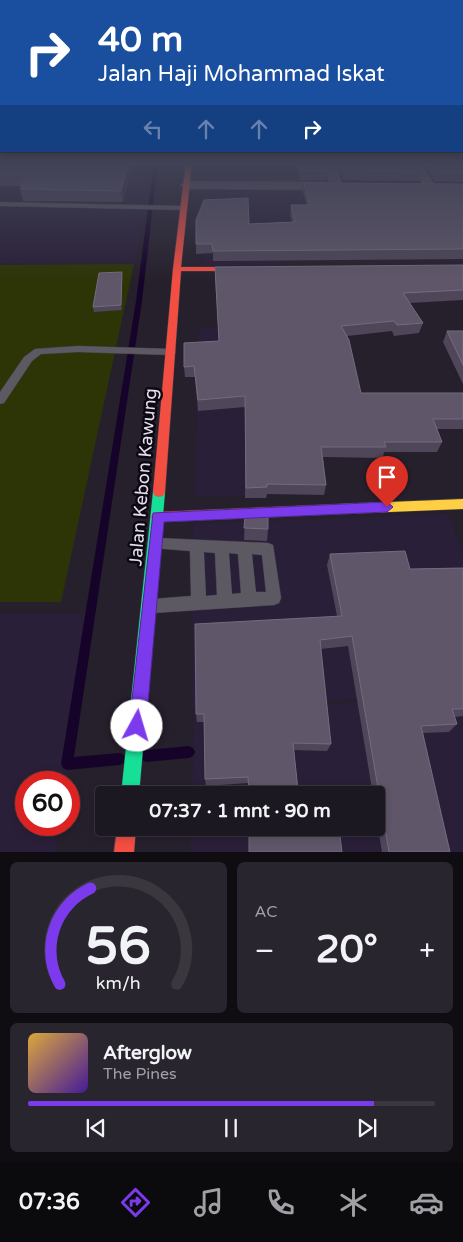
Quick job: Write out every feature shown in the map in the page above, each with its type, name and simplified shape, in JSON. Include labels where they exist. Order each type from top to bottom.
[{"type":"main road","name":"Jalan Kebon Kawung","points":[[131,786],[158,517],[177,269],[185,202]]},
{"type":"main road","points":[[177,269],[261,268]]},
{"type":"main road","points":[[158,517],[463,504]]},
{"type":"main road","points":[[124,852],[126,836]]},
{"type":"lane","points":[[0,204],[184,208]]},
{"type":"lane","points":[[0,400],[28,359],[38,351],[78,349],[171,352]]},
{"type":"lane","points":[[149,606],[274,598],[268,549],[155,544]]},
{"type":"lane","points":[[197,547],[198,602]]},
{"type":"lane","points":[[222,548],[225,601]]},
{"type":"lane","points":[[244,548],[249,599]]},
{"type":"shaded area","points":[[0,202],[148,202],[135,262],[0,263]]},
{"type":"shaded area","points":[[206,202],[335,202],[348,229],[280,229],[285,265],[204,266]]},
{"type":"shaded area","points":[[325,321],[311,372],[327,494],[195,496],[199,329]]},
{"type":"shaded area","points":[[448,514],[463,554],[463,694],[192,707],[193,524]]},
{"type":"shaded area","points":[[0,614],[96,614],[69,771],[15,771],[15,836],[58,836],[55,852],[0,852]]},
{"type":"shaded area","points":[[463,697],[463,852],[191,852],[191,836],[385,836],[385,786],[192,786],[194,711]]},
{"type":"green space","points":[[134,264],[61,602],[0,602],[0,265]]},
{"type":"building","points":[[203,202],[248,202],[249,224],[295,222],[291,205],[310,205],[309,202],[463,202],[463,249],[213,251],[212,244],[196,244],[196,220]]},
{"type":"building","points":[[463,265],[463,290],[403,293],[423,323],[397,325],[394,321],[341,326],[349,340],[361,393],[463,393],[463,419],[433,419],[442,442],[384,442],[386,447],[321,447],[326,485],[267,484],[267,487],[246,488],[245,396],[198,400],[194,366],[184,367],[184,343],[219,341],[215,267]]},
{"type":"building","points":[[122,272],[121,305],[93,307],[99,273]]},
{"type":"building","points":[[447,331],[463,331],[463,365]]},
{"type":"building","points":[[268,515],[268,529],[244,528],[245,516]]},
{"type":"building","points":[[405,551],[410,569],[463,568],[463,709],[452,709],[457,724],[421,726],[450,852],[389,852],[385,829],[385,786],[378,786],[352,636],[320,640],[331,744],[293,743],[298,786],[248,786],[248,777],[205,779],[204,714],[196,714],[195,624],[342,616],[330,554]]},
{"type":"building","points":[[249,836],[340,836],[342,852],[249,852]]},
{"type":"waterway","points":[[120,759],[67,764],[139,301],[151,202]]},
{"type":"waterway","points":[[146,756],[189,752]]},
{"type":"traffic: fast","points":[[131,786],[159,492]]},
{"type":"traffic: slow","points":[[340,509],[463,504]]},
{"type":"traffic: jam","points":[[159,492],[177,269],[185,202]]},
{"type":"traffic: jam","points":[[177,269],[252,269]]},
{"type":"traffic: jam","points":[[158,517],[340,509]]},
{"type":"traffic: jam","points":[[124,852],[126,836]]},
{"type":"route","points":[[137,726],[158,517],[387,507]]}]
